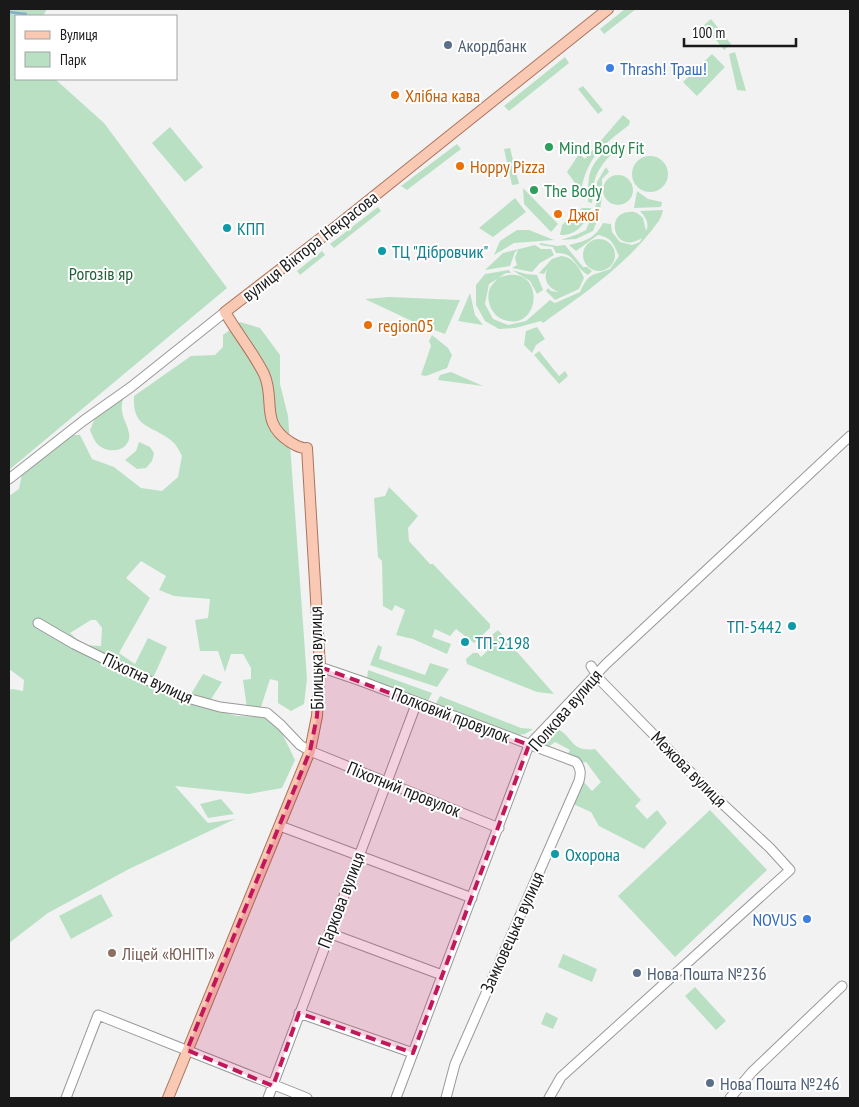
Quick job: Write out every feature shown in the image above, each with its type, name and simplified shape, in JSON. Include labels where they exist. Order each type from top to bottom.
[{"type":"main road","name":"вулиця Віктора Некрасова","points":[[225,312],[338,225],[608,9]]},
{"type":"main road","name":"Білицька вулиця","points":[[168,1098],[310,751],[318,716],[320,667],[307,448],[302,448],[292,443],[279,434],[274,426],[269,408],[267,380],[225,312]]},
{"type":"street","name":"вулиця Віктора Некрасова","points":[[9,479],[83,421],[131,387],[225,312]]},
{"type":"street","name":"Полкова вулиця","points":[[396,1098],[529,745],[606,664],[850,436]]},
{"type":"street","name":"Піхотна вулиця","points":[[38,623],[74,644],[180,696],[220,707],[267,713],[300,745],[310,751]]},
{"type":"street","name":"Межова вулиця","points":[[548,1098],[561,1077],[790,870],[770,848],[712,794],[590,666]]},
{"type":"street","name":"Полковий провулок","points":[[320,667],[576,762],[580,767]]},
{"type":"street","name":"Паркова вулиця","points":[[268,1098],[417,702]]},
{"type":"street","name":"Піхотний провулок","points":[[310,751],[499,828]]},
{"type":"street","name":"Замковецька вулиця","points":[[446,1098],[455,1064],[578,781],[580,767]]},
{"type":"street","points":[[280,826],[472,898]]},
{"type":"street","points":[[329,933],[442,975]]},
{"type":"street","points":[[730,1098],[752,1072],[842,986]]},
{"type":"street","points":[[299,1013],[413,1053]]},
{"type":"street","points":[[66,1098],[98,1015],[306,1098]]},
{"type":"highlighted area","points":[[320,667],[529,745],[413,1053],[299,1013],[273,1086],[187,1050],[310,751],[317,716]]},
{"type":"green space","name":"Рогозів яр","points":[[9,9],[47,9],[44,15],[15,15],[15,80],[56,80],[104,123],[227,288],[9,470]]},
{"type":"green space","points":[[625,9],[636,9],[604,34],[600,29]]},
{"type":"green space","points":[[711,19],[731,44],[724,50],[704,25]]},
{"type":"green space","points":[[735,52],[746,91],[737,90],[729,54]]},
{"type":"green space","points":[[712,54],[725,67],[697,96],[683,82]]},
{"type":"green space","points":[[565,57],[569,63],[509,111],[504,106]]},
{"type":"green space","points":[[583,86],[603,110],[598,114],[578,89]]},
{"type":"green space","points":[[623,115],[630,121],[629,125],[611,139],[592,160],[587,169],[581,191],[567,172],[579,154],[585,159]]},
{"type":"green space","points":[[170,127],[203,167],[185,182],[152,143]]},
{"type":"green space","points":[[615,142],[619,147],[607,158],[598,172],[593,185],[592,203],[588,202],[592,168]]},
{"type":"green space","points":[[457,144],[461,149],[407,190],[401,186]]},
{"type":"green space","points":[[510,148],[519,184],[512,185],[504,149]]},
{"type":"green space","points":[[650,156],[657,157],[663,161],[667,167],[667,181],[663,187],[657,191],[650,192],[643,191],[637,187],[633,181],[632,174],[633,167],[637,161],[643,157]]},
{"type":"green space","points":[[606,167],[609,172],[602,179],[599,216],[593,231],[576,239],[561,240],[586,230],[596,205],[597,182]]},
{"type":"green space","points":[[618,175],[629,179],[633,190],[629,201],[618,205],[607,201],[603,190],[607,179]]},
{"type":"green space","points":[[523,188],[558,224],[551,232],[524,204]]},
{"type":"green space","points":[[637,191],[648,199],[662,202],[661,207],[634,208]]},
{"type":"green space","points":[[515,198],[526,212],[493,237],[479,228]]},
{"type":"green space","points":[[378,207],[381,211],[334,248],[330,244]]},
{"type":"green space","points":[[582,208],[591,208],[584,223],[576,231],[560,235],[562,225]]},
{"type":"green space","points":[[663,210],[657,223],[628,257],[601,280],[543,323],[541,321],[515,328],[499,329],[485,321],[476,305],[476,285],[485,274],[509,270],[511,273],[506,273],[498,278],[514,275],[525,278],[531,286],[534,297],[532,307],[526,316],[517,321],[504,320],[494,312],[488,296],[490,287],[497,279],[489,284],[485,304],[493,319],[508,325],[526,321],[550,300],[555,303],[580,292],[589,278],[610,269],[619,256],[612,242],[598,235],[576,251],[569,245],[589,238],[597,232],[603,223],[611,224],[612,232],[620,242],[632,245],[640,242],[642,238],[632,242],[625,242],[619,238],[615,225],[621,214],[635,212],[638,214],[643,218],[646,231],[647,223],[640,211]]},
{"type":"green space","points":[[517,230],[529,230],[554,240],[514,243],[494,255],[500,241]]},
{"type":"green space","points":[[599,239],[605,240],[610,244],[614,249],[614,261],[610,266],[605,270],[599,271],[593,270],[588,266],[584,261],[583,255],[584,249],[588,244],[593,240]]},
{"type":"green space","points":[[540,243],[557,246],[565,245],[583,267],[587,267],[592,271],[588,275],[583,272],[571,257],[562,253],[556,253],[553,247],[540,245]]},
{"type":"green space","points":[[535,245],[541,249],[551,249],[554,255],[540,263],[532,272],[512,268],[517,265],[515,258],[518,250],[515,252],[510,266],[485,270],[503,253]]},
{"type":"green space","points":[[322,251],[325,255],[300,275],[297,271]]},
{"type":"green space","points":[[561,256],[569,258],[575,263],[584,278],[579,289],[555,300],[546,291],[548,288],[551,291],[559,292],[547,283],[547,269],[544,274],[539,273],[552,259]]},
{"type":"green space","points":[[512,270],[537,275],[543,290],[537,294],[530,281]]},
{"type":"green space","points":[[470,293],[475,315],[483,325],[458,321]]},
{"type":"green space","points":[[389,297],[460,300],[445,334],[416,323],[365,299]]},
{"type":"green space","points":[[240,322],[260,328],[280,355],[280,384],[288,416],[307,679],[304,704],[291,711],[278,703],[278,681],[270,679],[260,710],[247,708],[243,680],[251,679],[251,668],[243,654],[231,654],[225,672],[218,651],[200,651],[195,620],[208,618],[210,599],[174,596],[159,590],[166,576],[141,561],[126,578],[150,598],[119,653],[135,664],[148,638],[167,647],[149,687],[187,701],[203,674],[222,682],[206,707],[236,716],[264,717],[281,731],[295,760],[282,788],[249,794],[175,786],[208,823],[235,819],[129,869],[48,913],[9,943],[9,690],[23,691],[24,680],[9,669],[9,496],[19,489],[22,474],[72,435],[80,435],[92,459],[114,467],[141,488],[162,491],[178,477],[182,456],[174,443],[141,421],[134,407],[134,396],[191,356],[215,355],[223,347],[223,335]],"holes":[[[91,620],[96,620],[102,628],[101,646],[84,645],[70,633]]]},
{"type":"green space","points":[[537,327],[545,339],[536,345],[532,353],[524,345],[526,331]]},
{"type":"green space","points":[[432,335],[448,348],[452,355],[447,368],[426,376],[421,375],[431,346],[429,341]]},
{"type":"green space","points":[[539,351],[559,376],[565,371],[568,376],[559,384],[534,355]]},
{"type":"green space","points":[[451,372],[483,386],[438,380],[440,375]]},
{"type":"green space","points":[[124,395],[122,409],[129,433],[128,441],[119,450],[105,449],[94,440],[90,430],[95,418]]},
{"type":"green space","points":[[139,442],[150,447],[154,453],[152,461],[146,468],[137,469],[125,460],[136,451]]},
{"type":"green space","points":[[389,487],[418,516],[408,528],[409,541],[490,624],[490,628],[474,643],[456,629],[450,636],[435,629],[432,637],[451,644],[447,654],[413,639],[396,635],[405,610],[395,605],[392,611],[383,606],[382,561],[378,557],[374,498],[385,496]]},
{"type":"green space","points":[[498,630],[554,694],[537,692],[467,664],[466,659],[473,653],[478,653],[481,657],[488,650],[485,646],[485,641]]},
{"type":"green space","points":[[378,645],[382,647],[379,659],[425,675],[430,663],[449,669],[437,687],[370,665]]},
{"type":"green space","points":[[368,670],[432,693],[428,701],[367,679]]},
{"type":"green space","points":[[440,696],[521,728],[533,729],[525,734],[518,735],[435,705]]},
{"type":"green space","points":[[554,728],[565,734],[580,748],[595,749],[641,800],[635,806],[647,819],[657,810],[667,823],[644,849],[599,826],[591,812],[573,804],[582,780],[592,791],[601,782],[586,762],[579,762],[569,756],[570,750],[555,742],[547,748],[542,745],[543,739]]},
{"type":"green space","points":[[221,799],[234,814],[208,818],[200,804]]},
{"type":"green space","points":[[710,810],[767,870],[675,957],[618,896]]},
{"type":"green space","points":[[101,894],[113,916],[71,939],[59,916]]},
{"type":"green space","points":[[563,954],[597,969],[592,982],[558,967]]},
{"type":"green space","points":[[695,987],[726,1021],[716,1030],[685,996]]},
{"type":"green space","points":[[546,1012],[558,1018],[553,1029],[541,1024]]},
{"type":"waterway","points":[[9,12],[26,14]]},
{"type":"place","name":"Акордбанк","points":[[448,45]]},
{"type":"place","name":"Thrash! Траш!","points":[[610,68]]},
{"type":"place","name":"Хлібна кава","points":[[395,95]]},
{"type":"place","name":"Mind Body Fit","points":[[549,147]]},
{"type":"place","name":"Hoppy Pizza","points":[[460,166]]},
{"type":"place","name":"The Body","points":[[534,190]]},
{"type":"place","name":"Джої","points":[[558,214]]},
{"type":"place","name":"КПП","points":[[227,228]]},
{"type":"place","name":"ТЦ \"Дібровчик\"","points":[[382,251]]},
{"type":"place","name":"region05","points":[[368,325]]},
{"type":"place","name":"ТП-5442","points":[[792,626]]},
{"type":"place","name":"ТП-2198","points":[[465,642]]},
{"type":"place","name":"Охорона","points":[[555,854]]},
{"type":"place","name":"NOVUS","points":[[807,919]]},
{"type":"place","name":"Ліцей «ЮНІТІ»","points":[[112,953]]},
{"type":"place","name":"Нова Пошта №236","points":[[637,973]]},
{"type":"place","name":"Нова Пошта №246","points":[[710,1083]]}]
